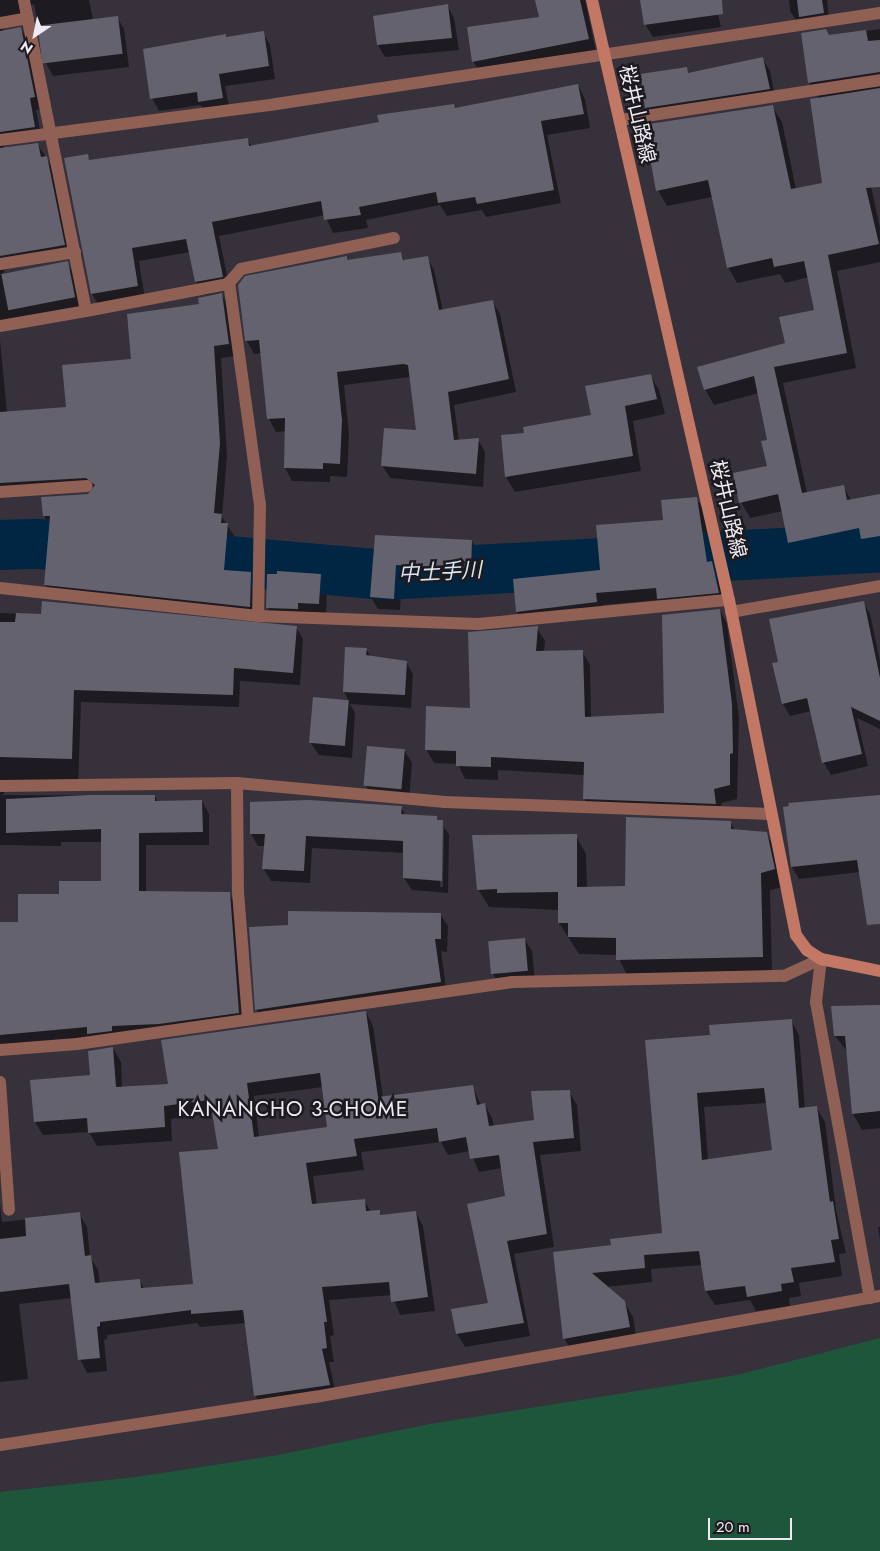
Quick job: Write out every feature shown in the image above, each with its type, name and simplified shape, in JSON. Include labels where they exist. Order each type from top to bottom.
[{"type":"main road","name":"桜井山路線","points":[[592,0],[730,606],[770,814],[796,935],[807,950],[821,959],[880,971]]},
{"type":"street","points":[[24,0],[86,311]]},
{"type":"street","points":[[0,140],[276,104],[880,13]]},
{"type":"street","points":[[0,23],[28,18]]},
{"type":"street","points":[[620,120],[880,80]]},
{"type":"street","points":[[0,326],[229,282],[241,269],[394,238]]},
{"type":"street","points":[[0,264],[74,252]]},
{"type":"street","points":[[229,282],[260,505],[258,614]]},
{"type":"street","points":[[0,492],[87,486]]},
{"type":"street","points":[[0,588],[258,614],[478,624],[730,606],[880,586]]},
{"type":"street","points":[[237,783],[238,892],[248,1020]]},
{"type":"street","points":[[0,786],[237,783],[445,802],[770,814]]},
{"type":"street","points":[[0,1050],[77,1044],[513,982],[784,976],[821,959]]},
{"type":"street","points":[[0,1445],[325,1395],[875,1297],[816,1002],[821,959]]},
{"type":"street","points":[[0,1082],[9,1210]]},
{"type":"green space","points":[[880,1338],[880,1551],[0,1551],[0,1492],[136,1477],[278,1455],[430,1424],[737,1375]]},
{"type":"building","points":[[535,0],[580,0],[589,39],[472,62],[467,27],[539,17]]},
{"type":"building","points":[[640,0],[722,0],[723,14],[644,25]]},
{"type":"building","points":[[797,0],[822,0],[824,13],[799,17]]},
{"type":"building","points":[[448,4],[452,38],[377,45],[373,16]]},
{"type":"building","points":[[118,16],[123,54],[42,64],[38,26]]},
{"type":"building","points":[[21,27],[35,97],[30,98],[35,127],[0,132],[0,31]]},
{"type":"building","points":[[826,29],[829,35],[866,30],[868,41],[880,40],[880,72],[808,83],[801,33]]},
{"type":"building","points":[[264,31],[269,66],[219,74],[223,98],[198,102],[197,92],[150,99],[143,49],[226,34],[226,37]]},
{"type":"building","points":[[763,57],[770,89],[645,108],[640,74],[687,67],[688,73]]},
{"type":"building","points":[[578,84],[584,114],[541,121],[554,190],[477,204],[475,197],[438,203],[436,192],[359,207],[361,215],[324,220],[321,201],[212,222],[223,277],[195,282],[186,239],[132,248],[138,286],[91,294],[64,158],[88,154],[89,160],[248,138],[249,146],[379,122],[377,115],[454,104],[455,108]]},
{"type":"building","points":[[880,88],[880,187],[866,188],[879,244],[828,255],[847,353],[774,367],[802,493],[844,485],[847,500],[880,494],[880,536],[861,539],[859,528],[788,543],[778,494],[739,503],[733,473],[767,466],[761,441],[767,440],[754,376],[704,390],[697,367],[785,343],[779,317],[814,310],[804,261],[774,267],[772,258],[727,268],[708,180],[656,191],[650,158],[656,157],[649,124],[773,105],[791,189],[822,183],[810,99]]},
{"type":"building","points":[[38,143],[41,157],[47,156],[65,245],[0,256],[0,148]]},
{"type":"building","points":[[401,252],[403,260],[428,256],[439,310],[493,300],[509,379],[448,392],[454,440],[479,438],[476,474],[381,466],[384,428],[416,430],[408,365],[403,364],[337,372],[342,420],[340,464],[323,463],[323,469],[284,468],[285,418],[267,419],[259,340],[245,341],[238,285],[245,276],[347,256],[347,260]]},
{"type":"building","points":[[68,261],[75,297],[8,310],[1,274]]},
{"type":"building","points":[[222,293],[229,344],[214,346],[220,443],[214,513],[222,514],[221,523],[228,523],[224,570],[251,572],[250,607],[44,585],[50,516],[43,516],[41,497],[88,494],[95,485],[86,478],[0,483],[0,412],[66,407],[62,365],[131,359],[127,314],[199,304],[198,298]]},
{"type":"building","points":[[651,374],[657,399],[625,406],[633,456],[505,477],[501,435],[524,433],[523,427],[591,415],[585,386]]},
{"type":"building","points":[[697,497],[707,562],[712,561],[719,593],[657,599],[656,588],[596,593],[597,602],[516,612],[513,579],[600,570],[596,525],[663,520],[661,500]]},
{"type":"building","points":[[375,535],[472,540],[471,569],[396,565],[394,599],[370,597]]},
{"type":"building","points":[[277,571],[321,574],[319,604],[298,603],[298,609],[266,608],[267,574],[277,574]]},
{"type":"building","points":[[42,601],[297,626],[293,673],[234,668],[233,695],[74,690],[72,759],[0,757],[0,622],[15,622],[16,613],[41,614]]},
{"type":"building","points":[[864,601],[880,678],[880,721],[851,707],[862,754],[822,763],[807,698],[782,704],[772,663],[778,662],[769,619]]},
{"type":"building","points":[[720,609],[732,704],[733,753],[730,754],[730,785],[714,789],[716,804],[583,799],[584,762],[491,757],[491,767],[456,766],[456,751],[425,750],[426,706],[470,708],[468,632],[538,626],[536,651],[583,650],[585,717],[664,713],[662,615]]},
{"type":"building","points":[[345,647],[367,648],[366,655],[407,661],[405,695],[343,692]]},
{"type":"building","points":[[313,697],[349,700],[345,746],[309,743]]},
{"type":"building","points":[[367,746],[405,749],[401,789],[364,786]]},
{"type":"building","points":[[90,795],[155,795],[155,801],[202,800],[203,832],[139,833],[139,891],[230,892],[239,1013],[159,1024],[112,1026],[112,1031],[87,1034],[87,1027],[0,1035],[0,922],[18,922],[18,894],[59,894],[59,881],[101,881],[101,829],[6,833],[6,799]]},
{"type":"building","points":[[880,795],[880,924],[867,925],[857,860],[791,867],[783,807],[789,806],[788,803]]},
{"type":"building","points":[[309,800],[402,806],[401,814],[437,816],[437,820],[443,820],[442,881],[403,878],[403,841],[306,836],[304,871],[262,869],[265,834],[250,834],[250,802]]},
{"type":"building","points":[[626,817],[731,821],[731,829],[767,832],[775,869],[761,873],[763,957],[616,960],[616,938],[568,937],[568,923],[558,923],[558,892],[497,893],[497,889],[477,890],[472,835],[577,834],[577,887],[625,886]]},
{"type":"building","points":[[288,911],[441,913],[441,939],[435,939],[441,982],[255,1010],[249,927],[288,925]]},
{"type":"building","points":[[525,938],[528,971],[491,974],[488,941]]},
{"type":"building","points":[[880,1005],[880,1111],[852,1114],[845,1036],[834,1036],[831,1006]]},
{"type":"building","points":[[366,1011],[378,1097],[473,1085],[477,1105],[485,1103],[489,1126],[534,1120],[531,1091],[570,1090],[574,1138],[533,1142],[547,1234],[507,1241],[524,1323],[456,1334],[451,1309],[488,1303],[467,1204],[505,1196],[499,1155],[470,1159],[466,1137],[439,1142],[437,1128],[354,1139],[357,1156],[306,1163],[312,1204],[365,1199],[366,1211],[380,1210],[380,1215],[416,1211],[428,1297],[391,1302],[389,1282],[322,1287],[327,1322],[324,1322],[327,1348],[322,1349],[330,1385],[254,1396],[243,1310],[191,1314],[191,1310],[100,1322],[100,1326],[97,1327],[100,1358],[78,1360],[69,1284],[0,1292],[0,1239],[26,1236],[25,1218],[80,1212],[85,1256],[91,1255],[95,1283],[140,1279],[141,1288],[193,1284],[179,1152],[218,1149],[210,1100],[164,1106],[165,1127],[88,1133],[87,1118],[34,1122],[30,1080],[90,1075],[88,1051],[113,1047],[116,1087],[168,1084],[161,1040]],"holes":[[[320,1073],[327,1127],[254,1137],[247,1083]]]},
{"type":"building","points":[[792,1019],[799,1108],[817,1106],[830,1202],[833,1201],[839,1239],[831,1240],[835,1262],[791,1268],[794,1282],[781,1284],[782,1291],[747,1297],[745,1286],[705,1291],[699,1251],[644,1255],[645,1268],[592,1273],[625,1301],[630,1327],[563,1339],[553,1252],[611,1245],[610,1239],[662,1233],[645,1040],[710,1035],[709,1025]],"holes":[[[764,1088],[772,1150],[702,1160],[697,1093]]]},
{"type":"waterway","name":"中土手川","points":[[0,545],[38,544],[386,575],[880,547]]},
{"type":"district","name":"KANANCHO 3-CHOME","points":[[293,1109]]}]
